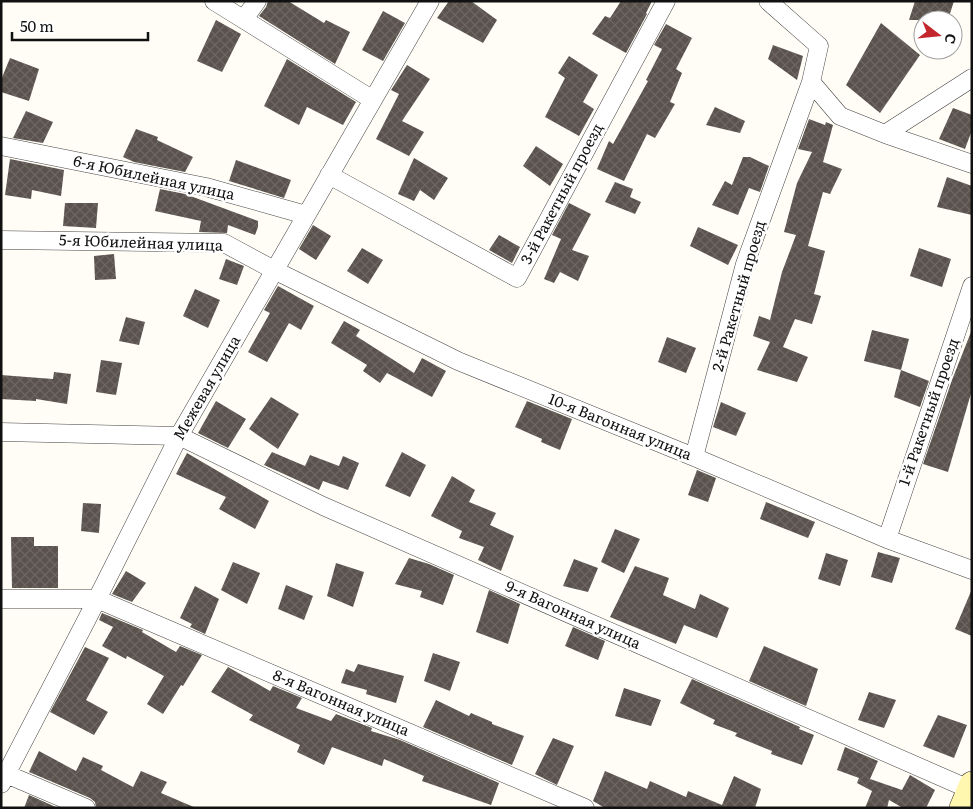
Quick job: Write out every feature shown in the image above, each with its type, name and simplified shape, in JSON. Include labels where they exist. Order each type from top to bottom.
[{"type":"street","points":[[214,1],[373,100]]},
{"type":"street","points":[[244,19],[257,1]]},
{"type":"street","name":"Межевая улица","points":[[3,778],[97,599],[179,436],[430,1]]},
{"type":"street","name":"3-й Ракетный проезд","points":[[329,175],[517,278],[666,1]]},
{"type":"street","name":"2-й Ракетный проезд","points":[[694,457],[746,264],[811,82],[818,46],[778,5]]},
{"type":"street","points":[[885,134],[972,78]]},
{"type":"street","points":[[811,82],[840,116],[885,134],[972,164]]},
{"type":"street","name":"6-я Юбилейная улица","points":[[1,146],[206,187],[306,215]]},
{"type":"street","name":"5-я Юбилейная улица","points":[[1,240],[224,242],[274,270]]},
{"type":"street","name":"10-я Вагонная улица","points":[[274,270],[458,361],[694,457],[887,539],[972,570]]},
{"type":"street","name":"1-й Ракетный проезд","points":[[887,539],[972,286]]},
{"type":"street","points":[[1,432],[179,436]]},
{"type":"street","name":"9-я Вагонная улица","points":[[179,436],[323,506],[968,794]]},
{"type":"street","points":[[1,599],[97,599]]},
{"type":"street","name":"8-я Вагонная улица","points":[[97,599],[585,808]]},
{"type":"street","points":[[3,778],[86,808]]},
{"type":"building","points":[[268,1],[288,1],[324,23],[326,20],[350,32],[335,64],[259,16]]},
{"type":"building","points":[[449,1],[471,1],[497,20],[483,43],[437,18]]},
{"type":"building","points":[[621,1],[652,1],[626,53],[592,34],[605,16],[610,18]]},
{"type":"building","points":[[915,1],[954,1],[951,10],[913,10],[913,20],[909,20]]},
{"type":"building","points":[[383,11],[405,23],[383,61],[362,50]]},
{"type":"building","points":[[216,20],[241,34],[222,72],[197,61]]},
{"type":"building","points":[[881,23],[913,49],[913,60],[917,60],[880,113],[846,85]]},
{"type":"building","points":[[666,24],[692,38],[676,69],[682,73],[670,102],[675,104],[655,138],[647,134],[624,181],[597,169],[609,141],[613,144],[648,81],[646,80],[662,49],[654,45]]},
{"type":"building","points":[[773,45],[803,56],[797,80],[768,59]]},
{"type":"building","points":[[569,56],[598,75],[583,102],[594,109],[579,136],[545,117],[565,78],[558,73]]},
{"type":"building","points":[[10,58],[39,69],[29,101],[1,92],[1,80]]},
{"type":"building","points":[[287,59],[356,102],[343,125],[307,107],[299,125],[264,106]]},
{"type":"building","points":[[407,65],[430,79],[402,121],[424,132],[409,156],[376,139],[399,94],[391,90]]},
{"type":"building","points":[[715,107],[745,121],[740,133],[706,125]]},
{"type":"building","points":[[953,108],[972,115],[972,130],[965,149],[939,139]]},
{"type":"building","points":[[26,111],[53,122],[43,143],[13,138]]},
{"type":"building","points":[[809,119],[825,125],[826,122],[833,125],[823,162],[842,169],[830,194],[823,192],[808,246],[825,251],[814,294],[821,296],[812,324],[795,319],[783,347],[808,357],[797,382],[757,370],[770,342],[753,336],[759,316],[770,320],[782,272],[796,235],[784,232],[797,183],[812,152],[798,149]]},
{"type":"building","points":[[136,129],[158,137],[157,140],[193,157],[185,172],[134,162],[123,157]]},
{"type":"building","points":[[536,146],[563,164],[550,186],[523,166]]},
{"type":"building","points":[[743,157],[750,157],[769,166],[760,192],[749,188],[738,215],[712,205],[725,181],[732,185]]},
{"type":"building","points":[[414,158],[448,178],[434,200],[420,190],[414,201],[398,194]]},
{"type":"building","points":[[10,159],[64,170],[61,196],[32,190],[31,199],[5,195]]},
{"type":"building","points":[[236,160],[291,180],[284,198],[229,181]]},
{"type":"building","points":[[947,177],[972,186],[972,215],[937,207]]},
{"type":"building","points":[[615,182],[633,189],[630,197],[641,202],[635,214],[605,202]]},
{"type":"building","points":[[160,189],[185,194],[258,221],[255,235],[228,225],[227,233],[199,232],[201,221],[155,211]]},
{"type":"building","points":[[65,203],[98,203],[96,228],[63,226]]},
{"type":"building","points":[[569,203],[591,214],[572,250],[589,256],[578,281],[560,272],[554,283],[544,279],[561,239],[552,235]]},
{"type":"building","points":[[313,225],[331,236],[316,260],[299,249]]},
{"type":"building","points":[[698,227],[738,245],[728,265],[690,246]]},
{"type":"building","points":[[499,235],[520,247],[512,263],[489,250]]},
{"type":"building","points":[[362,248],[383,260],[368,284],[347,271]]},
{"type":"building","points":[[919,248],[951,259],[942,287],[910,276]]},
{"type":"building","points":[[114,254],[116,279],[95,280],[94,256]]},
{"type":"building","points":[[226,259],[244,266],[237,285],[219,279]]},
{"type":"building","points":[[278,286],[314,306],[301,330],[289,323],[267,362],[248,352],[270,313],[264,310]]},
{"type":"building","points":[[195,289],[220,300],[208,328],[183,316]]},
{"type":"building","points":[[126,317],[145,322],[139,345],[119,341]]},
{"type":"building","points":[[344,321],[360,330],[356,336],[414,373],[422,358],[446,371],[432,397],[387,373],[380,383],[363,371],[367,365],[331,343]]},
{"type":"building","points":[[872,330],[909,339],[901,370],[864,361]]},
{"type":"building","points":[[971,332],[972,390],[948,472],[923,464]]},
{"type":"building","points":[[667,337],[696,348],[686,373],[658,362]]},
{"type":"building","points":[[101,360],[122,363],[116,395],[96,392]]},
{"type":"building","points":[[901,370],[929,381],[920,407],[894,397]]},
{"type":"building","points":[[54,372],[71,374],[67,404],[36,399],[36,401],[1,399],[1,375],[53,379]]},
{"type":"building","points":[[271,397],[299,414],[278,449],[249,429]]},
{"type":"building","points":[[216,401],[246,419],[228,448],[198,433]]},
{"type":"building","points":[[527,401],[572,419],[560,450],[541,442],[542,439],[515,427]]},
{"type":"building","points":[[721,402],[746,413],[736,436],[713,427]]},
{"type":"building","points":[[272,452],[305,466],[310,455],[339,466],[343,456],[359,463],[348,490],[323,481],[319,490],[264,465]]},
{"type":"building","points":[[402,452],[426,465],[410,497],[385,486]]},
{"type":"building","points":[[187,453],[269,501],[255,529],[219,509],[226,497],[176,474]]},
{"type":"building","points":[[697,470],[716,478],[708,502],[688,495]]},
{"type":"building","points":[[452,476],[475,490],[469,502],[496,513],[490,525],[514,536],[501,571],[478,560],[484,547],[459,538],[462,531],[431,516]]},
{"type":"building","points":[[766,502],[815,522],[808,538],[760,519]]},
{"type":"building","points":[[83,503],[101,504],[99,533],[81,531]]},
{"type":"building","points":[[615,529],[640,539],[624,573],[601,562]]},
{"type":"building","points":[[11,537],[34,537],[34,546],[58,546],[58,588],[12,588]]},
{"type":"building","points":[[878,552],[900,558],[892,583],[871,577]]},
{"type":"building","points":[[826,553],[848,560],[840,586],[818,579]]},
{"type":"building","points":[[409,558],[454,575],[443,605],[420,597],[422,591],[395,584]]},
{"type":"building","points":[[574,559],[598,568],[588,592],[563,586]]},
{"type":"building","points":[[233,562],[260,573],[247,604],[221,590]]},
{"type":"building","points":[[336,563],[364,572],[353,607],[327,596]]},
{"type":"building","points":[[635,566],[669,578],[663,595],[695,609],[700,594],[729,608],[717,638],[684,625],[676,644],[610,617]]},
{"type":"building","points":[[126,571],[146,583],[132,602],[112,594]]},
{"type":"building","points":[[286,585],[313,596],[304,620],[278,609]]},
{"type":"building","points":[[195,586],[219,599],[205,634],[190,627],[192,624],[180,618]]},
{"type":"building","points":[[972,589],[972,636],[955,629]]},
{"type":"building","points":[[489,590],[520,604],[508,644],[476,632]]},
{"type":"building","points":[[102,613],[143,630],[142,632],[176,652],[180,646],[202,655],[163,714],[147,704],[164,676],[127,656],[126,659],[102,646],[113,627],[99,620]]},
{"type":"building","points":[[573,627],[605,641],[598,660],[565,646]]},
{"type":"building","points":[[764,646],[818,669],[806,706],[749,681]]},
{"type":"building","points":[[85,647],[109,658],[86,700],[108,712],[94,735],[50,712]]},
{"type":"building","points":[[433,653],[460,662],[450,691],[424,681]]},
{"type":"building","points":[[358,664],[404,676],[396,703],[366,694],[367,690],[341,683],[346,669],[354,672]]},
{"type":"building","points":[[228,667],[270,691],[273,686],[302,698],[296,708],[331,721],[336,714],[372,728],[371,731],[400,740],[499,783],[491,805],[422,781],[424,776],[384,759],[382,766],[332,747],[324,765],[297,752],[300,745],[249,720],[253,715],[211,692]]},
{"type":"building","points":[[692,679],[814,735],[802,765],[771,754],[772,751],[735,736],[737,733],[713,724],[715,720],[680,703]]},
{"type":"building","points":[[624,688],[661,700],[651,726],[615,716]]},
{"type":"building","points":[[869,692],[896,700],[884,728],[858,720]]},
{"type":"building","points":[[436,700],[469,716],[471,713],[492,722],[492,724],[524,736],[512,765],[423,727]]},
{"type":"building","points":[[938,715],[967,725],[954,758],[923,746]]},
{"type":"building","points":[[553,738],[574,746],[557,785],[535,774]]},
{"type":"building","points":[[845,747],[878,761],[870,779],[902,790],[910,775],[935,790],[926,808],[903,808],[889,800],[887,808],[865,808],[872,791],[857,783],[859,778],[837,770]]},
{"type":"building","points":[[39,751],[76,771],[83,757],[103,766],[101,770],[133,787],[141,771],[167,782],[161,793],[196,808],[96,808],[95,802],[90,798],[29,772]]},
{"type":"building","points":[[605,771],[647,789],[650,781],[686,797],[688,791],[722,805],[734,776],[761,789],[755,808],[605,808],[593,801]]},
{"type":"building","points":[[29,795],[58,808],[24,808]]}]
